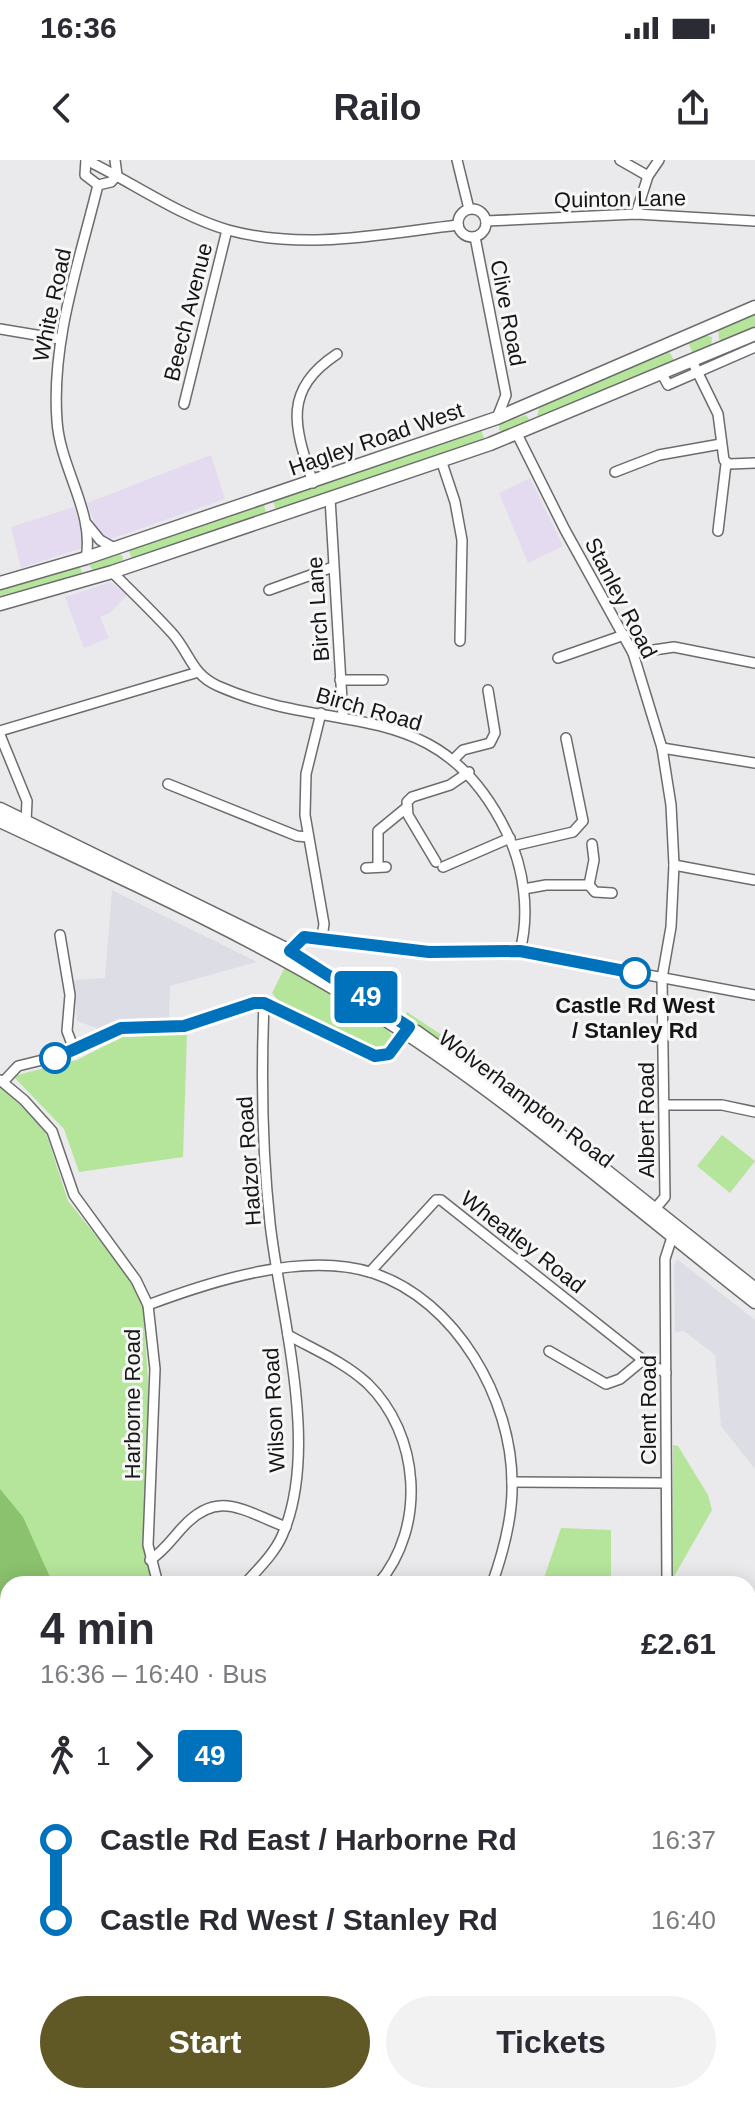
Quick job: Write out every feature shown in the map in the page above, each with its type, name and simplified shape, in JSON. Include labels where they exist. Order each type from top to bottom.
[{"type":"highway","name":"Hagley Road West","points":[[0,583],[313,483],[525,408],[755,307]]},
{"type":"highway","points":[[704,330],[714,339],[713,352]]},
{"type":"highway","name":"Hagley Road West","points":[[0,604],[118,570],[504,439],[662,374],[692,366],[713,352],[755,334]]},
{"type":"highway","points":[[677,342],[676,355],[692,366]]},
{"type":"highway","points":[[525,408],[535,420],[532,428]]},
{"type":"highway","points":[[497,418],[493,428],[495,434],[504,439]]},
{"type":"highway","points":[[266,498],[273,517]]},
{"type":"highway","points":[[114,548],[127,555],[118,570]]},
{"type":"highway","points":[[86,558],[85,568],[96,577]]},
{"type":"highway","name":"Wolverhampton Road","points":[[0,809],[24,826],[288,956],[407,1030],[570,1142],[755,1289]]},
{"type":"highway","name":"Wolverhampton Road","points":[[0,821],[24,826]]},
{"type":"highway","name":"Wolverhampton Road","points":[[407,1030],[755,1302]]},
{"type":"highway","points":[[654,1210],[672,1237]]},
{"type":"street","points":[[115,160],[117,175],[111,182],[98,185],[85,175],[86,160],[117,175],[227,230],[313,241],[458,225]]},
{"type":"street","points":[[457,160],[469,209]]},
{"type":"street","points":[[620,160],[648,176]]},
{"type":"street","points":[[636,214],[648,176],[659,160]]},
{"type":"street","name":"White Road","points":[[98,185],[60,339],[54,387],[64,465],[87,524],[100,540],[114,548]]},
{"type":"street","points":[[469,209],[481,211],[486,221],[484,231],[475,237],[465,236],[458,225],[460,216],[469,209]]},
{"type":"street","name":"Quinton Lane","points":[[486,221],[636,214],[755,221]]},
{"type":"street","name":"Beech Avenue","points":[[184,404],[227,230]]},
{"type":"street","name":"Clive Road","points":[[475,237],[506,395],[497,418]]},
{"type":"street","points":[[0,329],[60,339]]},
{"type":"street","name":"Hagley Road West","points":[[692,366],[755,347]]},
{"type":"street","points":[[313,483],[295,427],[300,393],[309,376],[337,354]]},
{"type":"street","points":[[692,366],[718,414],[726,464],[718,531]]},
{"type":"street","name":"Clive Road","points":[[506,395],[525,408]]},
{"type":"street","name":"Stanley Road","points":[[517,434],[565,530],[633,653],[662,748],[674,865],[671,927],[662,978]]},
{"type":"street","points":[[615,472],[659,455],[721,444]]},
{"type":"street","points":[[441,460],[455,502],[462,540],[460,641]]},
{"type":"street","points":[[726,464],[755,463]]},
{"type":"street","name":"Birch Lane","points":[[330,498],[343,717]]},
{"type":"street","name":"White Road","points":[[86,558],[87,524]]},
{"type":"street","points":[[269,590],[333,567]]},
{"type":"street","points":[[24,826],[27,801],[0,733],[195,673],[174,635],[118,570]]},
{"type":"street","points":[[558,658],[624,635]]},
{"type":"street","points":[[633,653],[674,647],[755,663]]},
{"type":"street","name":"Birch Road","points":[[195,673],[218,686],[252,698],[399,731],[454,759],[469,772],[493,805],[512,842],[524,889],[524,936],[520,951]]},
{"type":"street","points":[[340,680],[372,677],[383,680]]},
{"type":"street","points":[[454,759],[463,750],[490,743],[495,733],[488,690]]},
{"type":"street","points":[[321,713],[306,774],[308,837],[324,924],[322,937]]},
{"type":"street","points":[[406,808],[446,866],[512,842],[573,832],[583,821],[566,738]]},
{"type":"street","points":[[662,748],[755,763]]},
{"type":"street","points":[[366,868],[382,867],[378,831],[406,808],[412,797],[438,790],[469,772]]},
{"type":"street","points":[[168,784],[297,836],[308,837]]},
{"type":"street","points":[[589,885],[594,860],[592,844]]},
{"type":"street","points":[[674,865],[755,880]]},
{"type":"street","points":[[524,889],[546,885],[589,885],[595,892],[612,893]]},
{"type":"street","points":[[60,935],[70,995],[67,1031],[75,1052]]},
{"type":"street","points":[[288,956],[304,937],[429,952],[520,951],[755,995]]},
{"type":"street","name":"Albert Road","points":[[654,1210],[665,1197],[662,978]]},
{"type":"street","points":[[2,1081],[18,1066],[75,1052],[121,1028],[170,1028],[254,1003],[264,1003],[375,1056],[389,1054],[407,1030]]},
{"type":"street","name":"Hadzor Road","points":[[264,1003],[264,1155],[275,1268],[287,1316]]},
{"type":"street","name":"Harborne Road","points":[[2,1081],[52,1131],[74,1195],[136,1280],[148,1305],[155,1369],[150,1560],[155,1576]]},
{"type":"street","points":[[664,1105],[722,1105],[755,1112]]},
{"type":"street","name":"Wheatley Road","points":[[370,1272],[436,1200],[441,1200],[643,1360],[666,1373]]},
{"type":"street","name":"Clent Road","points":[[667,1576],[665,1259],[672,1237]]},
{"type":"street","points":[[148,1305],[207,1283],[275,1268],[370,1272],[423,1300],[455,1331],[499,1408],[509,1445],[512,1482],[510,1512],[494,1576]]},
{"type":"street","name":"Wilson Road","points":[[252,1576],[275,1550],[293,1501],[297,1450],[287,1316]]},
{"type":"street","points":[[288,1335],[333,1359],[367,1383],[393,1416],[402,1437],[411,1478],[409,1518],[401,1546],[383,1576]]},
{"type":"street","points":[[549,1351],[606,1384],[620,1379],[643,1360]]},
{"type":"street","points":[[512,1482],[666,1483]]},
{"type":"street","points":[[150,1560],[195,1514],[212,1505],[230,1506],[286,1527]]},
{"type":"shaded area","points":[[211,455],[225,499],[105,541],[100,538],[87,503]]},
{"type":"shaded area","points":[[530,478],[563,546],[528,563],[499,493]]},
{"type":"shaded area","points":[[74,507],[84,536],[82,548],[21,568],[11,527]]},
{"type":"shaded area","points":[[111,582],[127,595],[110,613],[100,617],[109,638],[84,648],[65,597]]},
{"type":"shaded area","points":[[112,890],[257,962],[170,986],[169,1021],[137,1018],[102,1030],[77,1021],[74,980],[105,978]]},
{"type":"shaded area","points":[[677,1259],[755,1320],[755,1469],[721,1426],[715,1355],[684,1331],[675,1332],[674,1267]]},
{"type":"green space","points":[[755,311],[755,330],[724,341],[719,339],[718,329]]},
{"type":"green space","points":[[703,335],[712,337],[711,347],[694,356],[688,342]]},
{"type":"green space","points":[[669,351],[675,362],[540,420],[537,418],[539,408]]},
{"type":"green space","points":[[526,415],[531,422],[504,433],[499,430],[499,424]]},
{"type":"green space","points":[[481,430],[485,441],[276,510],[273,501],[282,497]]},
{"type":"green space","points":[[264,503],[266,515],[132,559],[129,551],[139,545]]},
{"type":"green space","points":[[118,552],[123,557],[122,562],[93,570],[89,565]]},
{"type":"green space","points":[[79,565],[82,572],[79,575],[0,596],[0,587]]},
{"type":"green space","points":[[299,949],[401,1009],[399,1012]]},
{"type":"green space","points":[[285,967],[388,1030],[392,1036],[384,1047],[371,1050],[283,1006],[272,993]]},
{"type":"green space","points":[[407,1012],[451,1041],[444,1044],[404,1017]]},
{"type":"green space","points":[[187,1034],[183,1157],[79,1172],[64,1129],[13,1076],[77,1060],[122,1037]]},
{"type":"green space","points":[[0,1085],[15,1096],[45,1130],[68,1201],[134,1283],[143,1304],[149,1397],[144,1539],[152,1576],[0,1576]]},
{"type":"green space","points":[[722,1135],[755,1161],[730,1193],[697,1166]]},
{"type":"green space","points":[[673,1445],[678,1446],[708,1495],[712,1510],[672,1576]]},
{"type":"green space","points":[[0,1489],[23,1517],[49,1576],[0,1576]]},
{"type":"green space","points":[[561,1528],[611,1530],[611,1576],[545,1576]]},
{"type":"bus line","name":"49","points":[[55,1058],[75,1052],[121,1028],[184,1026],[254,1003],[264,1003],[375,1056],[389,1054],[409,1027],[290,951],[304,937],[429,952],[520,951],[635,973]]},
{"type":"place","name":"Castle Rd West / Stanley Rd","points":[[635,973]]}]
